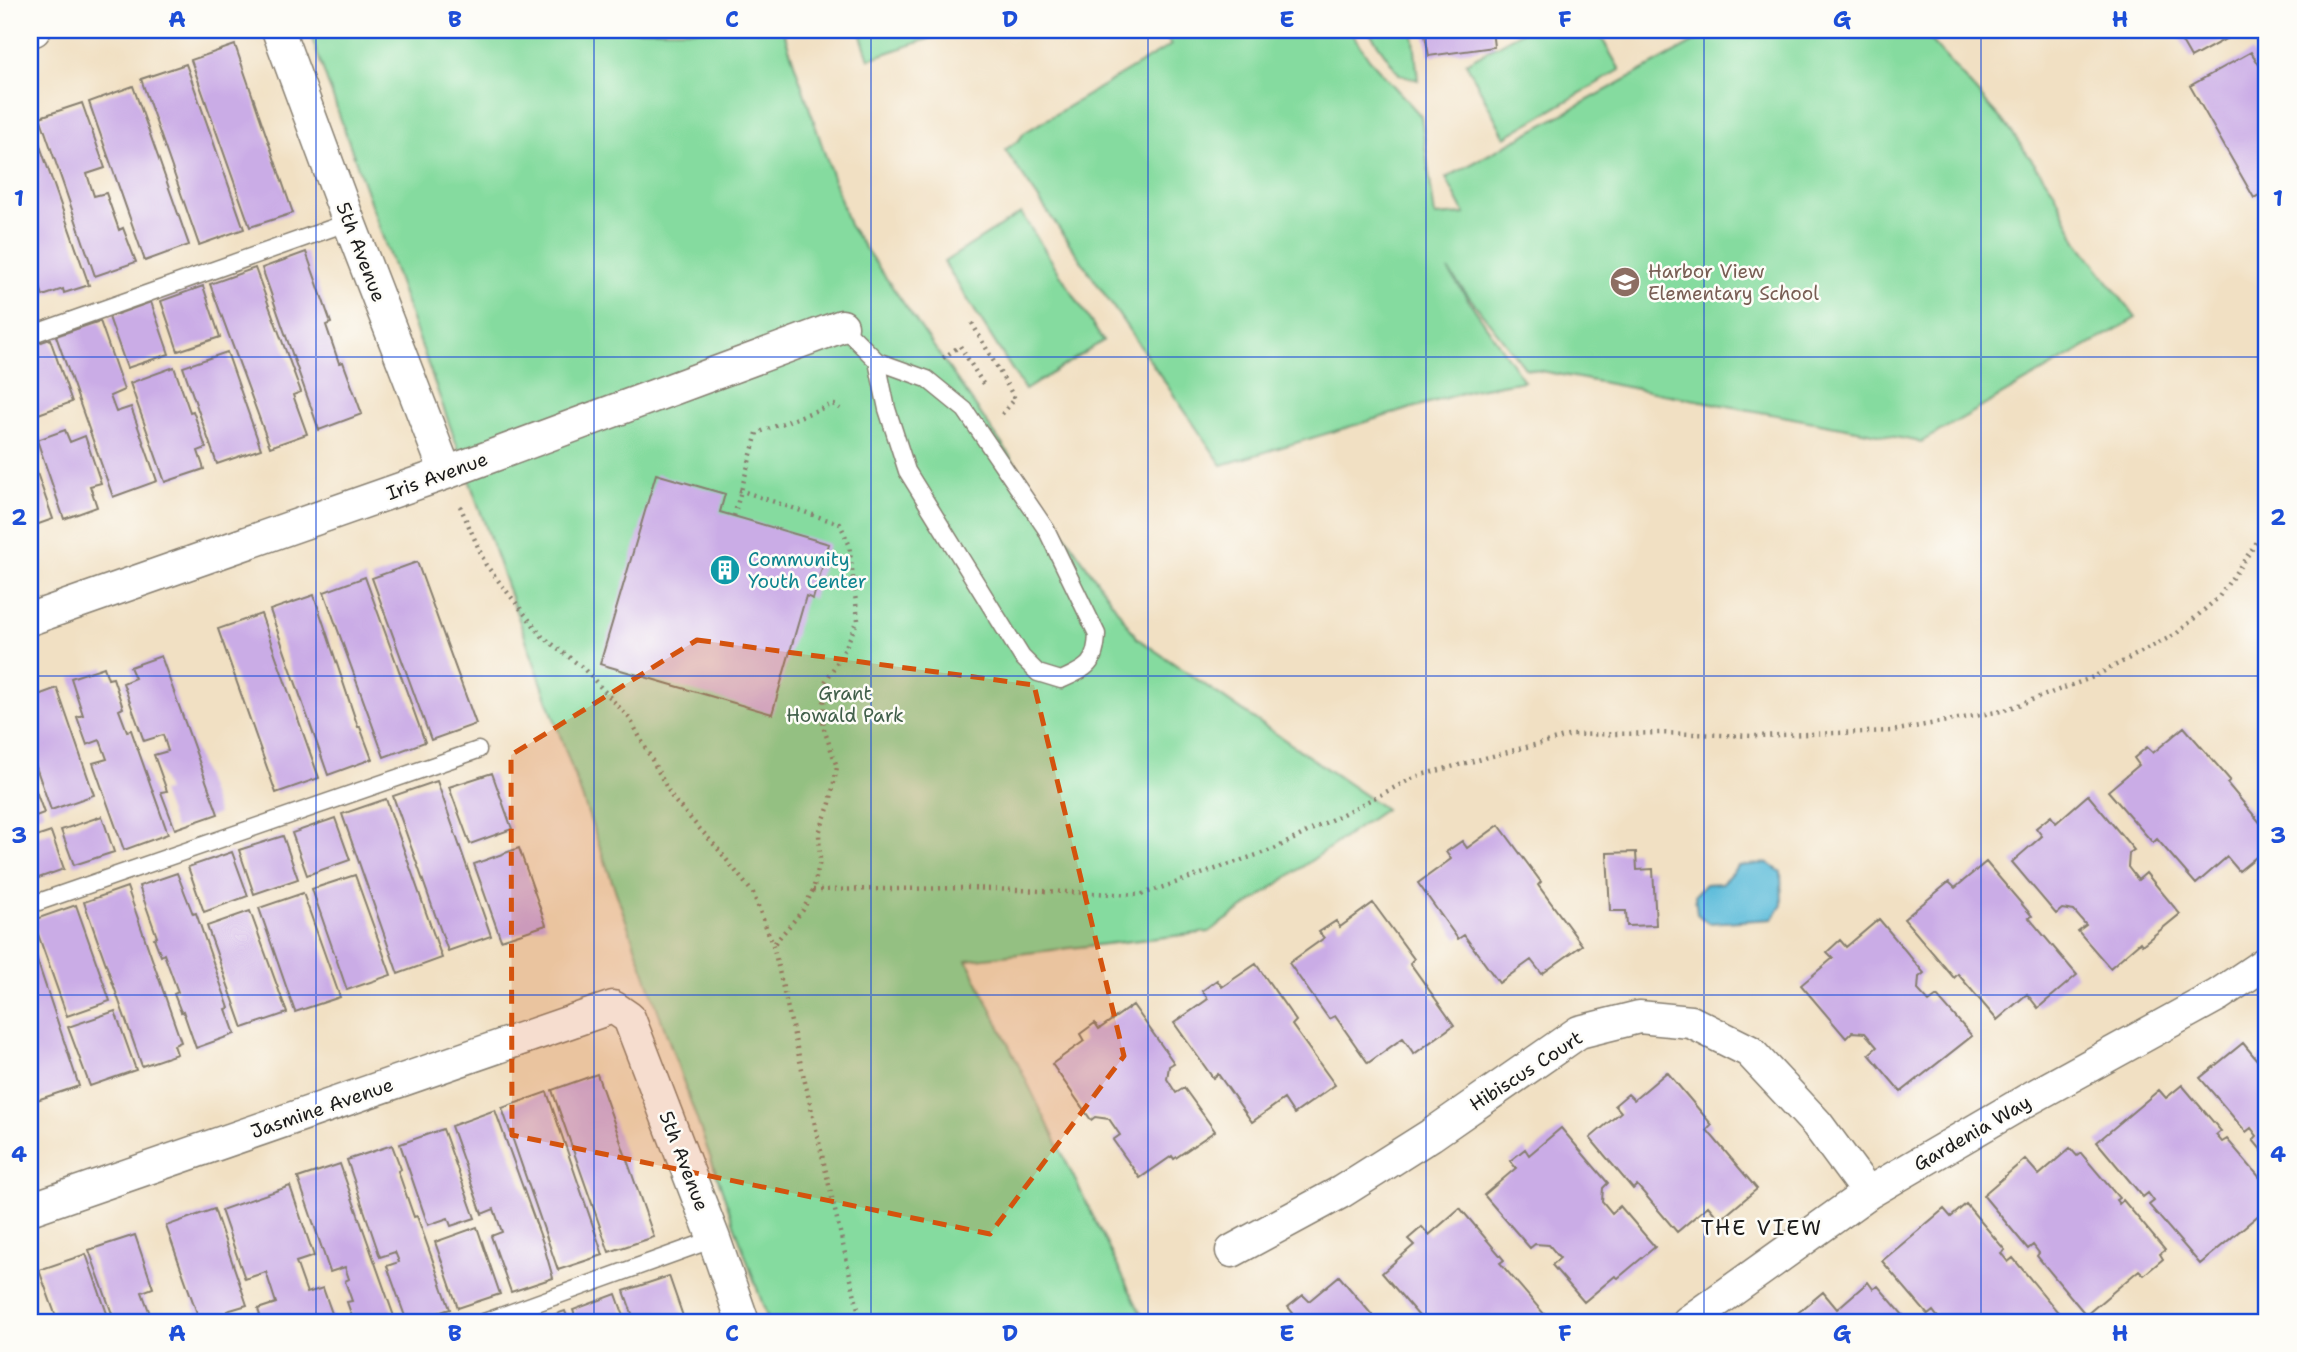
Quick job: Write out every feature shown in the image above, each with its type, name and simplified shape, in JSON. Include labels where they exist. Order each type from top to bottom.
[{"type":"street","name":"5th Avenue","points":[[278,30],[446,473]]},
{"type":"street","name":"Iris Avenue","points":[[30,619],[446,473],[842,326]]},
{"type":"street","name":"Gardenia Way","points":[[1705,1317],[1868,1193],[2029,1099],[2218,995],[2267,962]]},
{"type":"street","name":"5th Avenue","points":[[613,1007],[629,1018],[743,1322]]},
{"type":"street","name":"Jasmine Avenue","points":[[30,1209],[613,1007]]},
{"type":"street","name":"Hibiscus Court","points":[[1232,1251],[1341,1192],[1420,1142],[1580,1032],[1639,1017],[1691,1022],[1749,1051],[1817,1124],[1868,1193]]},
{"type":"lane","points":[[30,335],[349,222]]},
{"type":"lane","points":[[842,326],[877,361],[927,379],[965,410],[1046,529],[1097,634],[1096,653],[1090,664],[1061,680],[1038,673],[1022,657],[907,471],[887,409],[877,361]]},
{"type":"lane","points":[[30,905],[478,750]]},
{"type":"lane","points":[[484,1322],[714,1239]]},
{"type":"path","points":[[972,323],[1015,399],[1001,415],[994,403]]},
{"type":"path","points":[[941,360],[960,346],[988,392]]},
{"type":"path","points":[[734,516],[739,490],[757,433],[833,404],[840,409]]},
{"type":"path","points":[[446,473],[486,565],[542,636],[583,668],[630,719],[673,799],[718,849],[752,893],[773,945],[861,1322]]},
{"type":"path","points":[[739,490],[840,524],[849,544],[858,620],[842,655],[825,682],[823,726],[837,767],[830,803],[819,834],[820,861],[813,890],[803,910],[773,945]]},
{"type":"path","points":[[813,890],[968,888],[1140,895],[1274,849],[1417,776],[1572,735],[1660,733],[1754,736],[1892,731],[2002,711],[2091,678],[2176,634],[2218,598],[2259,539],[2267,532]]},
{"type":"highlighted area","points":[[697,640],[1034,685],[1124,1056],[990,1234],[512,1135],[511,755]]},
{"type":"green space","name":"Grant Howald Park","points":[[309,30],[783,30],[849,225],[1137,638],[1385,809],[1209,932],[967,960],[1145,1322],[769,1322]]},
{"type":"green space","points":[[859,30],[945,30],[946,33],[869,59]]},
{"type":"green space","name":"Harbor View Elementary School","points":[[1161,30],[1350,30],[1369,59],[1421,116],[1435,216],[1465,214],[1446,178],[1716,30],[1909,30],[1931,41],[2007,126],[2054,191],[2077,241],[2136,318],[1921,442],[1525,368],[1448,270],[1524,381],[1472,390],[1222,465],[1005,150],[1024,133],[1171,45]]},
{"type":"green space","points":[[1368,30],[1413,30],[1418,80],[1399,74]]},
{"type":"green space","points":[[1525,30],[1597,30],[1620,70],[1505,137],[1466,63]]},
{"type":"green space","points":[[1021,213],[1103,341],[1025,390],[944,262]]},
{"type":"water","points":[[1768,863],[1781,872],[1782,905],[1772,919],[1708,923],[1697,914],[1695,895],[1705,884],[1722,883],[1738,866]]},
{"type":"building","points":[[1424,30],[1492,30],[1494,47],[1429,56]]},
{"type":"building","points":[[2175,30],[2242,30],[2191,58]]},
{"type":"building","points":[[235,45],[293,213],[250,227],[191,60]]},
{"type":"building","points":[[2251,52],[2261,68],[2267,65],[2267,191],[2254,198],[2190,86]]},
{"type":"building","points":[[186,64],[244,229],[199,245],[141,79]]},
{"type":"building","points":[[133,86],[189,245],[145,261],[89,102]]},
{"type":"building","points":[[82,103],[105,168],[87,174],[94,196],[106,193],[119,230],[123,228],[136,262],[95,276],[40,117]]},
{"type":"building","points":[[32,123],[89,285],[64,293],[63,289],[43,296],[30,258]]},
{"type":"building","points":[[306,252],[331,323],[326,325],[339,363],[343,362],[362,414],[319,430],[262,268]]},
{"type":"building","points":[[255,268],[301,392],[293,395],[307,434],[270,447],[210,284]]},
{"type":"building","points":[[30,284],[36,300],[30,302]]},
{"type":"building","points":[[203,286],[220,337],[178,351],[161,301]]},
{"type":"building","points":[[151,302],[169,354],[127,368],[109,317]]},
{"type":"building","points":[[100,321],[124,390],[110,396],[116,412],[131,407],[157,481],[113,497],[56,336]]},
{"type":"building","points":[[50,339],[72,402],[30,417],[30,346]]},
{"type":"building","points":[[227,352],[261,449],[217,464],[183,367]]},
{"type":"building","points":[[174,367],[206,448],[198,451],[204,469],[165,482],[130,383]]},
{"type":"building","points":[[65,430],[70,442],[85,436],[101,483],[90,486],[97,507],[64,519],[37,440]]},
{"type":"building","points":[[30,453],[53,519],[30,527]]},
{"type":"building","name":"Community Youth Center","points":[[656,474],[725,494],[720,512],[829,544],[813,599],[806,596],[772,714],[600,664]]},
{"type":"building","points":[[417,562],[476,724],[431,740],[372,578]]},
{"type":"building","points":[[365,577],[425,742],[384,757],[324,592]]},
{"type":"building","points":[[314,595],[358,727],[372,759],[328,775],[270,610]]},
{"type":"building","points":[[261,614],[319,778],[276,793],[218,629]]},
{"type":"building","points":[[161,656],[218,814],[175,829],[161,792],[167,791],[154,755],[168,751],[163,735],[144,741],[123,683],[135,678],[130,667]]},
{"type":"building","points":[[104,667],[108,679],[113,678],[123,708],[119,710],[127,731],[131,730],[168,834],[124,850],[93,763],[107,759],[100,740],[87,745],[77,717],[83,715],[71,678]]},
{"type":"building","points":[[57,688],[94,795],[51,810],[30,750],[30,698]]},
{"type":"building","points":[[2184,727],[2230,780],[2227,783],[2267,831],[2267,848],[2239,871],[2227,857],[2196,884],[2157,839],[2153,843],[2108,791],[2139,765],[2134,758],[2147,747],[2153,753]]},
{"type":"building","points":[[492,773],[512,829],[470,844],[449,787]]},
{"type":"building","points":[[30,775],[44,813],[30,818]]},
{"type":"building","points":[[437,781],[491,936],[448,951],[393,796]]},
{"type":"building","points":[[2088,795],[2134,850],[2129,853],[2128,867],[2138,880],[2146,873],[2180,914],[2142,945],[2140,942],[2110,968],[2078,931],[2086,925],[2074,911],[2062,909],[2056,914],[2012,862],[2042,836],[2036,828],[2051,816],[2056,823]]},
{"type":"building","points":[[386,799],[442,958],[398,974],[342,814]]},
{"type":"building","points":[[102,816],[114,852],[74,865],[61,830]]},
{"type":"building","points":[[335,818],[350,860],[307,875],[292,833]]},
{"type":"building","points":[[1499,825],[1541,882],[1538,885],[1582,945],[1542,974],[1531,960],[1499,983],[1464,935],[1458,939],[1418,883],[1451,859],[1446,852],[1462,841],[1467,848]]},
{"type":"building","points":[[51,832],[64,869],[30,881],[30,839]]},
{"type":"building","points":[[283,836],[298,879],[254,894],[239,850]]},
{"type":"building","points":[[519,848],[546,925],[501,940],[474,864]]},
{"type":"building","points":[[232,852],[248,896],[204,912],[188,867]]},
{"type":"building","points":[[1636,852],[1637,870],[1653,869],[1656,925],[1627,926],[1626,911],[1610,911],[1607,853]]},
{"type":"building","points":[[1986,862],[2077,975],[2038,1008],[2027,994],[1997,1020],[1958,974],[1954,978],[1904,919],[1949,882],[1955,888]]},
{"type":"building","points":[[177,873],[193,914],[196,913],[229,1008],[226,1009],[235,1034],[196,1048],[174,994],[178,992],[164,954],[161,956],[154,938],[157,937],[139,886]]},
{"type":"building","points":[[355,875],[391,975],[347,990],[312,889]]},
{"type":"building","points":[[127,887],[181,1042],[174,1045],[177,1054],[142,1066],[84,902]]},
{"type":"building","points":[[303,893],[340,997],[295,1012],[259,908]]},
{"type":"building","points":[[1373,903],[1414,959],[1410,963],[1454,1025],[1414,1054],[1403,1038],[1368,1063],[1335,1016],[1329,1019],[1289,963],[1324,938],[1319,932],[1336,921],[1340,927]]},
{"type":"building","points":[[76,905],[110,1001],[67,1016],[33,920]]},
{"type":"building","points":[[250,911],[287,1013],[243,1028],[207,926]]},
{"type":"building","points":[[1879,919],[1924,973],[1919,977],[1918,990],[1929,1002],[1937,996],[1972,1036],[1901,1092],[1869,1054],[1877,1047],[1865,1033],[1852,1032],[1846,1038],[1801,985],[1833,958],[1827,952],[1840,940],[1846,947]]},
{"type":"building","points":[[30,939],[79,1086],[37,1100],[30,1079]]},
{"type":"building","points":[[1256,964],[1296,1021],[1292,1025],[1335,1085],[1294,1114],[1284,1099],[1252,1122],[1218,1074],[1213,1078],[1174,1023],[1208,999],[1202,991],[1217,980],[1222,987]]},
{"type":"building","points":[[1133,1005],[1174,1063],[1169,1066],[1167,1079],[1176,1093],[1184,1088],[1215,1131],[1140,1178],[1113,1140],[1120,1135],[1109,1119],[1095,1117],[1091,1120],[1052,1064],[1084,1041],[1080,1034],[1095,1023],[1099,1029]]},
{"type":"building","points":[[115,1011],[136,1070],[90,1086],[68,1027]]},
{"type":"building","points":[[2243,1043],[2257,1060],[2267,1051],[2267,1157],[2253,1140],[2257,1136],[2251,1128],[2246,1132],[2200,1078]]},
{"type":"building","points":[[1667,1072],[1712,1125],[1707,1130],[1757,1189],[1720,1220],[1708,1206],[1677,1232],[1637,1185],[1633,1189],[1590,1138],[1621,1112],[1615,1105],[1628,1094],[1634,1100]]},
{"type":"building","points":[[597,1074],[654,1237],[609,1252],[552,1090]]},
{"type":"building","points":[[2182,1085],[2221,1131],[2216,1135],[2222,1142],[2227,1139],[2267,1186],[2267,1208],[2200,1264],[2149,1205],[2154,1201],[2148,1193],[2143,1197],[2097,1142],[2159,1090],[2166,1098]]},
{"type":"building","points":[[547,1092],[603,1255],[558,1270],[502,1108]]},
{"type":"building","points":[[495,1110],[553,1278],[511,1292],[491,1236],[502,1232],[494,1209],[482,1214],[451,1126]]},
{"type":"building","points":[[1561,1128],[1608,1183],[1603,1188],[1602,1201],[1612,1213],[1620,1206],[1655,1247],[1584,1302],[1552,1265],[1560,1258],[1549,1245],[1535,1244],[1530,1248],[1484,1195],[1516,1168],[1510,1161],[1525,1149],[1529,1155]]},
{"type":"building","points":[[443,1129],[475,1218],[451,1226],[448,1218],[428,1225],[400,1144]]},
{"type":"building","points":[[392,1145],[414,1217],[417,1216],[450,1309],[410,1322],[407,1322],[387,1266],[399,1262],[395,1252],[380,1257],[347,1160]]},
{"type":"building","points":[[2070,1148],[2077,1156],[2081,1153],[2119,1198],[2116,1200],[2119,1204],[2123,1200],[2165,1250],[2160,1254],[2163,1259],[2144,1275],[2139,1270],[2086,1315],[2037,1256],[2039,1253],[2033,1245],[2028,1249],[1983,1195],[2025,1159],[2039,1175]]},
{"type":"building","points":[[340,1164],[396,1322],[354,1322],[347,1302],[352,1301],[345,1281],[349,1279],[345,1267],[330,1272],[298,1178]]},
{"type":"building","points":[[290,1186],[314,1256],[296,1262],[307,1293],[323,1288],[335,1322],[262,1322],[258,1309],[276,1303],[266,1272],[245,1279],[221,1210]]},
{"type":"building","points":[[1966,1204],[2005,1250],[2001,1253],[2008,1262],[2013,1258],[2062,1317],[2056,1322],[1936,1322],[1939,1319],[1933,1311],[1928,1315],[1882,1261],[1944,1209],[1951,1217]]},
{"type":"building","points":[[1460,1208],[1504,1260],[1500,1263],[1551,1322],[1432,1322],[1430,1319],[1424,1322],[1382,1273],[1414,1245],[1408,1239],[1422,1227],[1429,1235]]},
{"type":"building","points":[[214,1209],[247,1305],[227,1311],[230,1322],[191,1322],[199,1319],[166,1226]]},
{"type":"building","points":[[477,1227],[500,1294],[458,1308],[435,1242]]},
{"type":"building","points":[[135,1235],[153,1288],[142,1292],[153,1322],[115,1322],[89,1250]]},
{"type":"building","points":[[86,1254],[110,1322],[58,1322],[39,1270]]},
{"type":"building","points":[[669,1276],[685,1322],[635,1322],[624,1291]]},
{"type":"building","points":[[1339,1276],[1378,1322],[1282,1322],[1293,1313],[1288,1307],[1303,1295],[1309,1301]]},
{"type":"building","points":[[1868,1282],[1873,1289],[1878,1286],[1909,1322],[1787,1322],[1823,1292],[1837,1309]]},
{"type":"building","points":[[616,1294],[626,1322],[577,1322],[573,1310]]},
{"type":"building","points":[[565,1311],[569,1322],[533,1322]]},
{"type":"place","name":"Harbor View Elementary School","points":[[1625,282]]},
{"type":"place","name":"Community Youth Center","points":[[725,570]]},
{"type":"district","name":"THE VIEW","points":[[1762,1228]]}]
